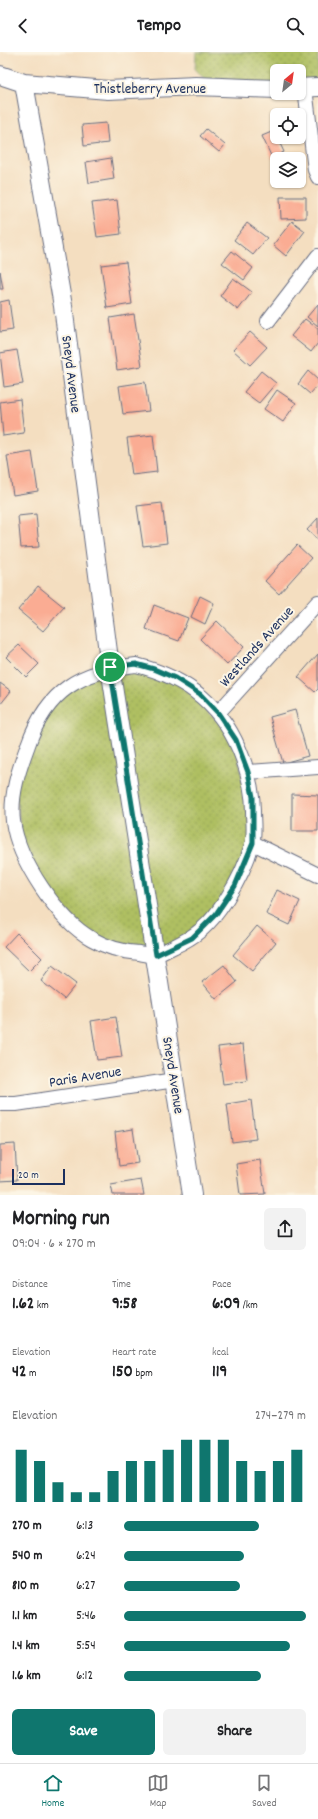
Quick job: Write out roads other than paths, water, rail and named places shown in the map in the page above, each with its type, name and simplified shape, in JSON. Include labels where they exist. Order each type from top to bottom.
[{"type":"street","name":"Thistleberry Avenue","points":[[0,76],[24,83],[108,90],[196,86],[270,89]]},
{"type":"street","name":"Sneyd Avenue","points":[[24,83],[63,306],[110,667],[156,955],[192,1195]]},
{"type":"street","points":[[307,88],[315,170],[318,177]]},
{"type":"street","points":[[268,321],[318,256]]},
{"type":"street","name":"Westlands Avenue","points":[[218,713],[318,602]]},
{"type":"street","points":[[136,664],[154,669],[175,678],[200,694],[218,713],[236,740],[248,772],[253,797],[253,843],[235,886],[216,914],[192,938],[156,955],[125,952],[91,939],[69,920],[44,892],[23,856],[13,821],[15,781],[32,731],[53,700],[78,679],[110,667],[136,664]]},
{"type":"street","points":[[248,772],[318,767]]},
{"type":"street","points":[[253,843],[318,875]]},
{"type":"street","name":"Paris Avenue","points":[[0,1104],[16,1104],[175,1080]]}]
